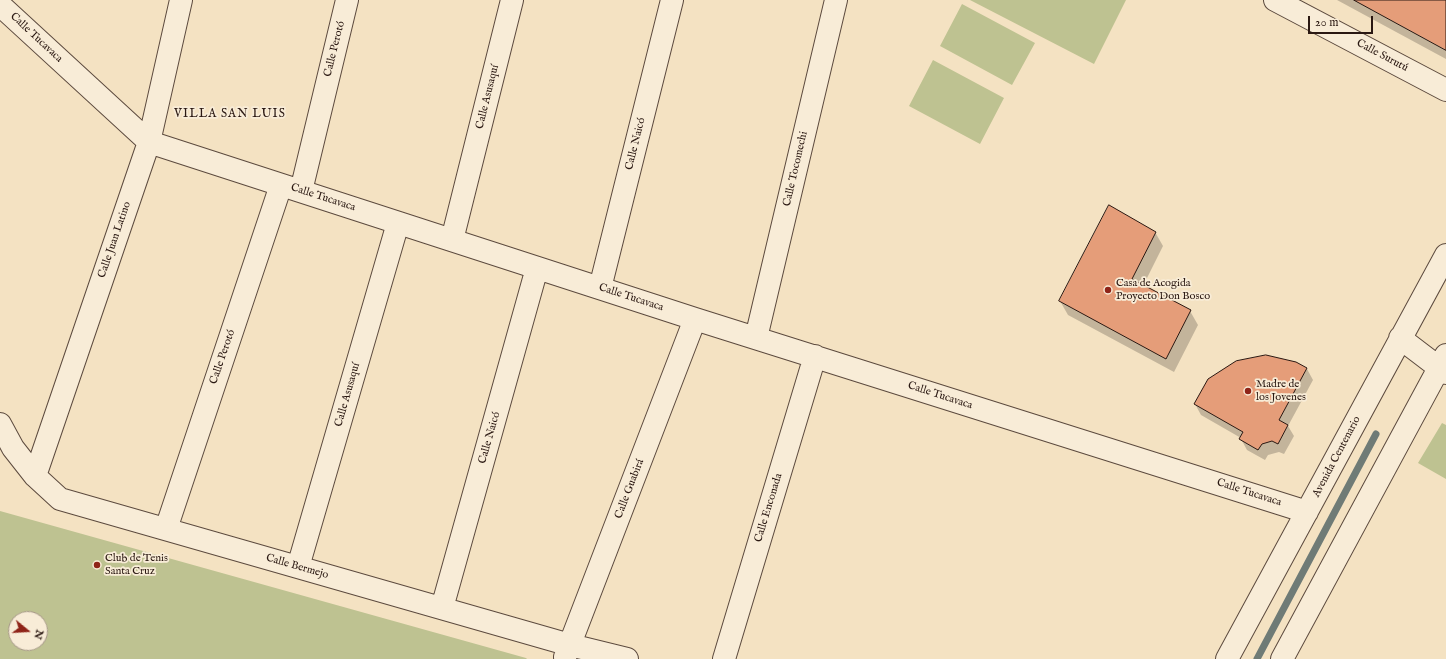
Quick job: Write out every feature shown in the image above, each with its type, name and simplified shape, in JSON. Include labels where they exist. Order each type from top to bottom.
[{"type":"street","name":"Calle Juan Latino","points":[[35,476],[148,142],[181,0]]},
{"type":"street","name":"Calle Perotó","points":[[166,529],[291,188],[347,0]]},
{"type":"street","name":"Calle Asusaquí","points":[[452,240],[512,0]]},
{"type":"street","name":"Calle Naicó","points":[[600,288],[672,0]]},
{"type":"street","name":"Calle Tocomechi","points":[[756,338],[836,0]]},
{"type":"street","name":"Calle Surutú","points":[[1275,0],[1446,90]]},
{"type":"street","name":"Calle Tucavaca","points":[[0,4],[148,142],[756,338],[1308,512]]},
{"type":"street","name":"Calle Asusaquí","points":[[298,567],[398,223]]},
{"type":"street","name":"Avenida Centenario","points":[[1227,659],[1446,255]]},
{"type":"street","name":"Calle Naicó","points":[[442,608],[537,268]]},
{"type":"street","name":"Calle Guabirá","points":[[567,652],[695,318]]},
{"type":"street","points":[[1282,659],[1444,365],[1400,338]]},
{"type":"street","name":"Calle Enconada","points":[[724,659],[814,356]]},
{"type":"street","name":"Calle Bermejo","points":[[0,424],[12,448],[35,476],[60,499],[442,608],[567,652],[627,659]]},
{"type":"green space","points":[[970,0],[1126,0],[1094,64]]},
{"type":"green space","points":[[962,4],[1035,43],[1012,85],[940,46]]},
{"type":"green space","points":[[933,60],[1004,98],[980,144],[909,106]]},
{"type":"green space","points":[[1442,423],[1446,425],[1446,479],[1418,463]]},
{"type":"green space","name":"Club de Tenis Santa Cruz","points":[[0,511],[526,658],[527,659],[0,659]]},
{"type":"building","points":[[1354,0],[1446,0],[1446,50]]},
{"type":"building","name":"Casa de Acogida Proyecto Don Bosco","points":[[1109,205],[1156,232],[1132,279],[1191,310],[1166,359],[1059,301]]},
{"type":"building","name":"Madre de los Jovenes","points":[[1266,355],[1296,362],[1307,368],[1279,420],[1288,425],[1278,444],[1272,441],[1262,444],[1258,450],[1239,439],[1243,432],[1194,404],[1208,379],[1236,361]]},
{"type":"waterway","points":[[1257,659],[1376,434]]},
{"type":"place","name":"Casa de Acogida Proyecto Don Bosco","points":[[1108,290]]},
{"type":"place","name":"Madre de los Jovenes","points":[[1248,391]]},
{"type":"place","name":"Club de Tenis Santa Cruz","points":[[97,565]]},
{"type":"district","name":"VILLA SAN LUIS","points":[[230,115]]}]
